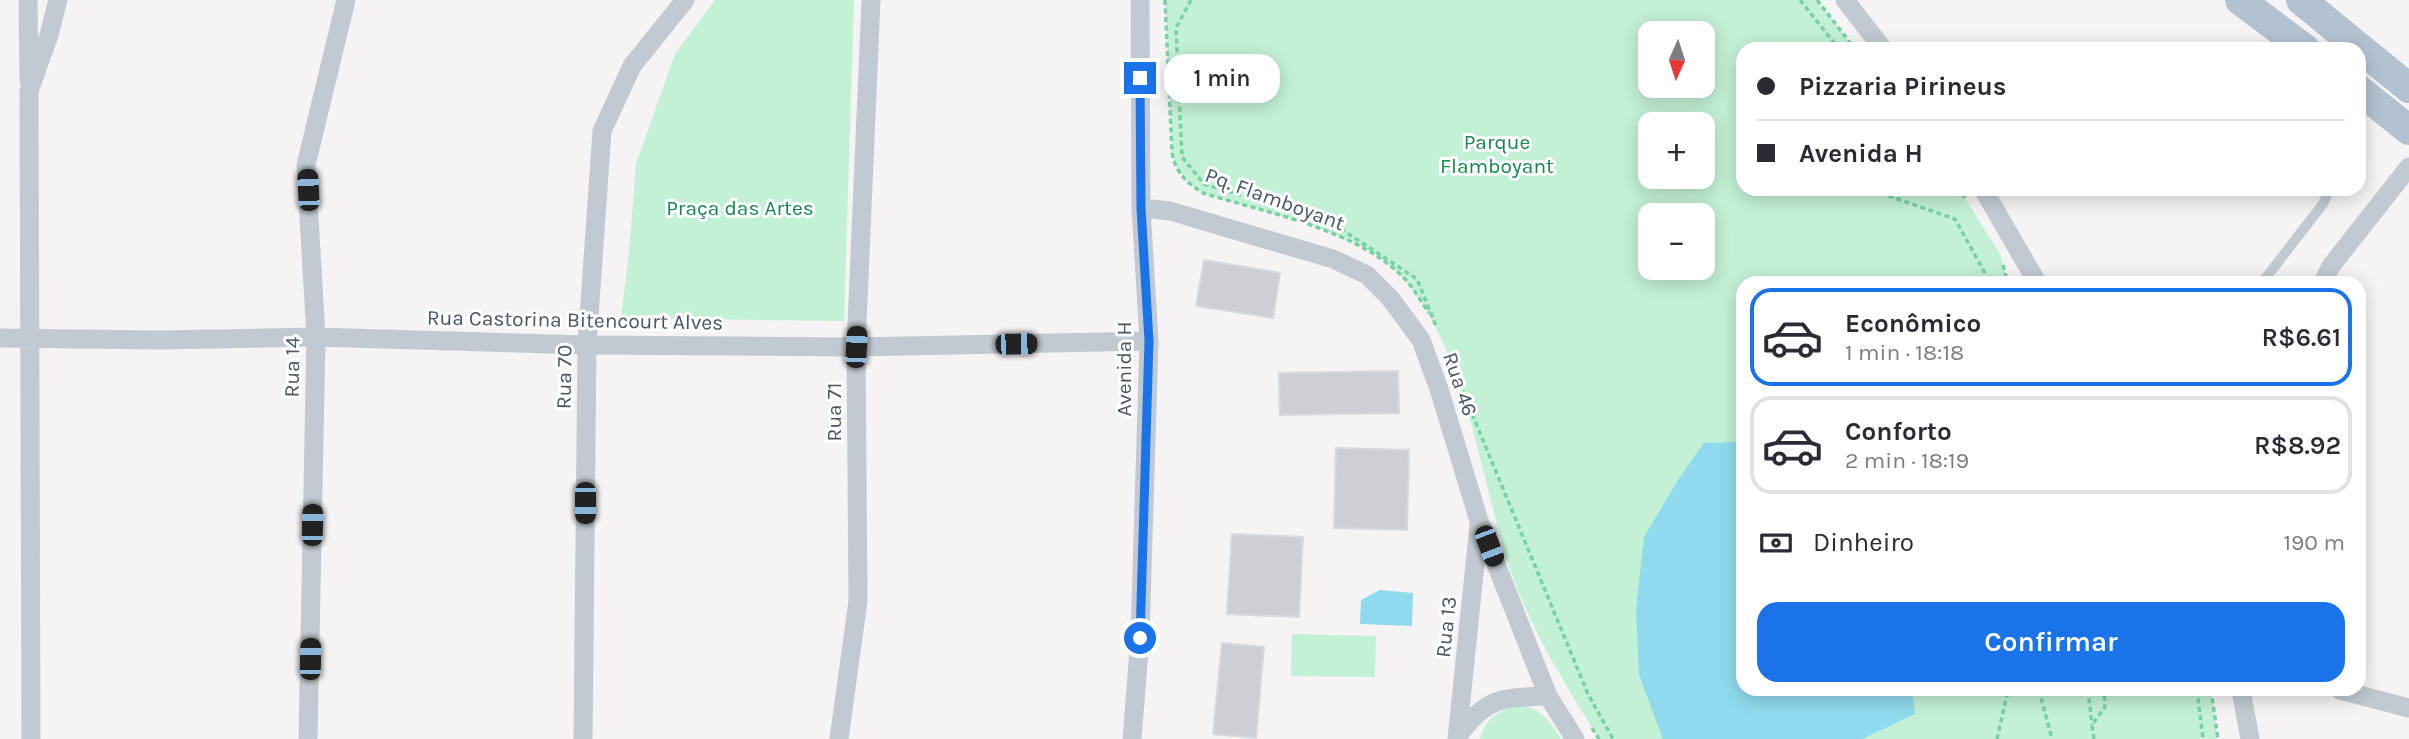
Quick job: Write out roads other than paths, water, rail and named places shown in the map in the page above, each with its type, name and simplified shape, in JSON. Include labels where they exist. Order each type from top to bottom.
[{"type":"main road","points":[[2240,0],[2296,42]]},
{"type":"main road","points":[[2301,0],[2353,42]]},
{"type":"main road","points":[[2366,53],[2409,88]]},
{"type":"main road","points":[[2366,96],[2409,130]]},
{"type":"street","points":[[27,0],[31,739]]},
{"type":"street","points":[[29,91],[49,36],[58,0]]},
{"type":"street","name":"Rua 14","points":[[308,739],[316,337],[306,165],[346,0]]},
{"type":"street","name":"Rua 70","points":[[583,739],[587,345],[602,131],[632,66],[685,0]]},
{"type":"street","name":"Rua 71","points":[[839,739],[858,601],[856,347],[871,0]]},
{"type":"street","name":"Avenida H","points":[[1132,739],[1140,638],[1149,341],[1141,208],[1140,0]]},
{"type":"street","points":[[1844,0],[1877,42]]},
{"type":"street","points":[[2326,276],[2409,167]]},
{"type":"street","points":[[1987,196],[2033,276]]},
{"type":"street","name":"Rua 46","points":[[1141,208],[1170,211],[1321,256],[1367,275],[1390,298],[1420,341],[1439,389],[1479,521],[1548,696],[1574,739]]},
{"type":"street","name":"Rua Castorina Bitencourt Alves","points":[[0,338],[159,340],[316,337],[587,345],[856,347],[1149,341]]},
{"type":"street","name":"Rua 13","points":[[1457,738],[1479,521]]},
{"type":"street","name":"Rua 13","points":[[1457,738],[1473,715],[1497,700],[1548,696]]},
{"type":"street","points":[[2242,696],[2250,739]]},
{"type":"street","points":[[2363,696],[2409,708]]},
{"type":"lane","points":[[2267,276],[2327,196]]},
{"type":"water","points":[[1704,443],[1736,443],[1736,696],[1912,696],[1915,714],[1862,739],[1663,739],[1639,675],[1636,610],[1644,537]]},
{"type":"water","points":[[1380,590],[1413,593],[1412,626],[1360,624],[1361,600]]},
{"type":"park label","name":"Parque Flamboyant","points":[[1497,154]]},
{"type":"park label","name":"Praça das Artes","points":[[740,208]]}]
